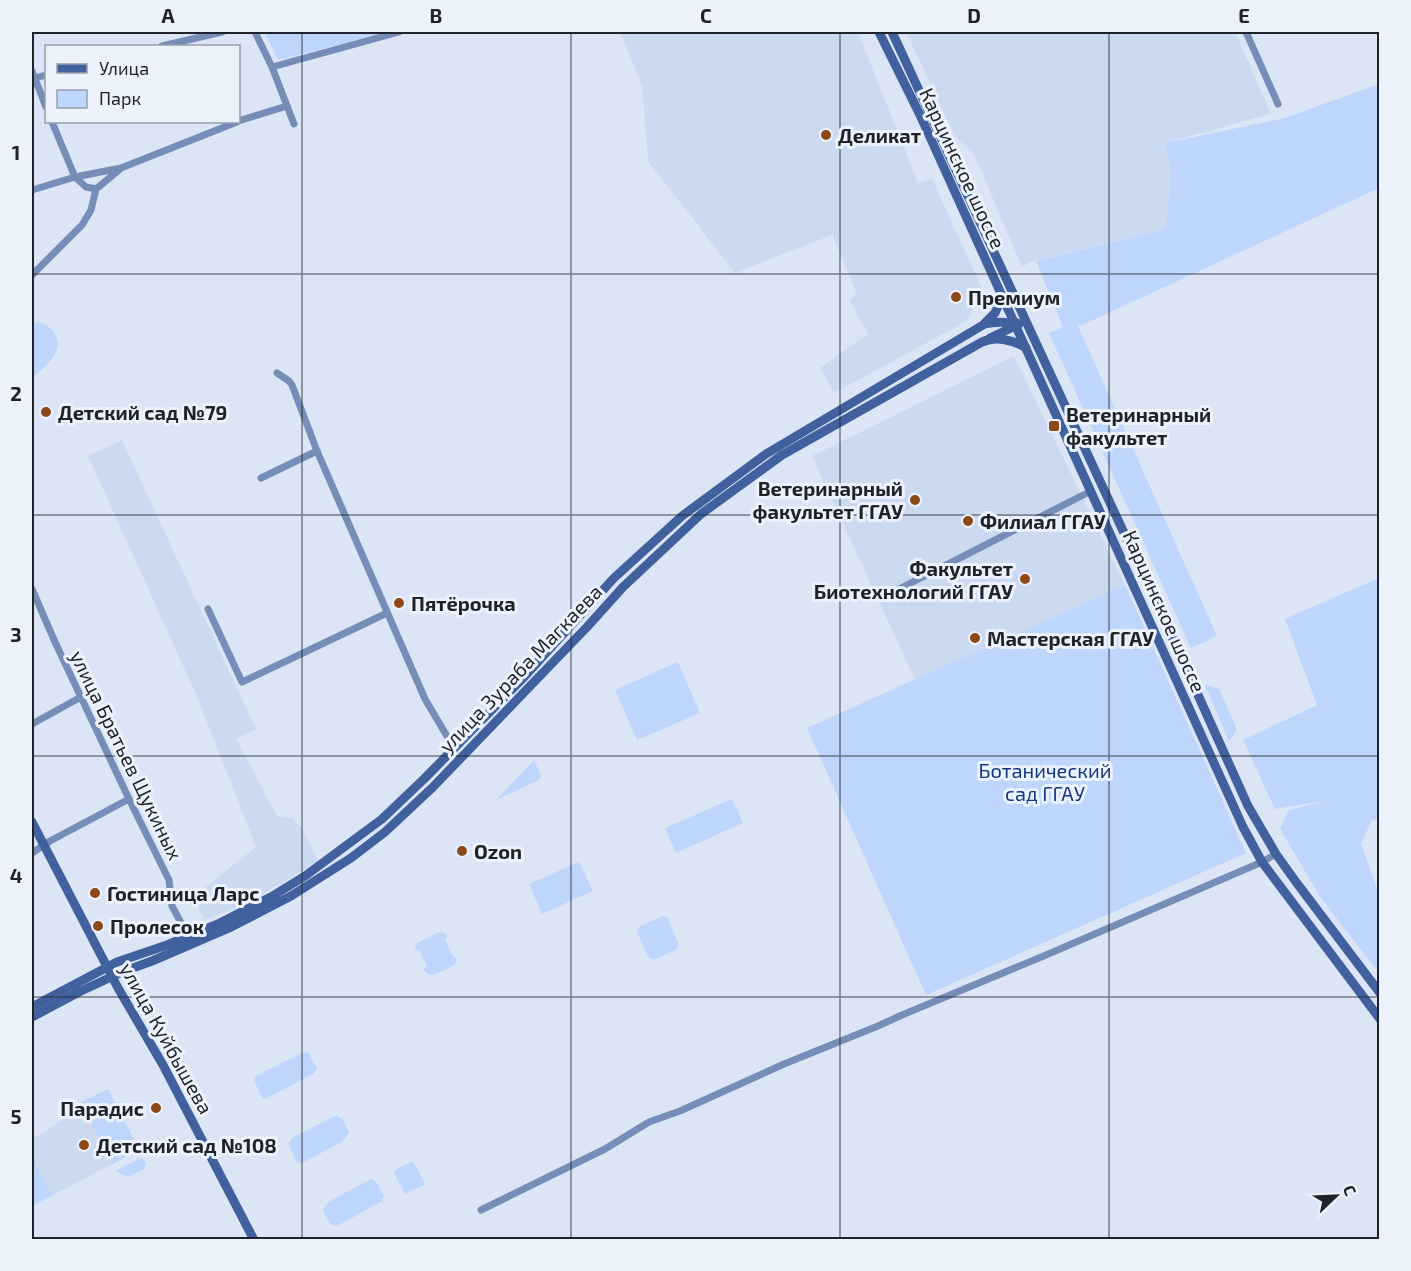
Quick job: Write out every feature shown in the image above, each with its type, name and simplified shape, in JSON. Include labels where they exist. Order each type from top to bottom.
[{"type":"main road","name":"Карцинское шоссе","points":[[879,32],[920,115],[1016,324],[1243,827],[1262,862],[1380,1019]]},
{"type":"main road","name":"Карцинское шоссе","points":[[892,32],[1162,615],[1248,807],[1276,854],[1380,993]]},
{"type":"main road","name":"улица Зураба Магкаева","points":[[32,1006],[117,962],[218,924],[271,897],[305,876],[382,819],[525,676],[615,578],[682,516],[766,454],[983,325],[995,313],[1002,296]]},
{"type":"main road","points":[[1016,324],[1020,315],[1020,307]]},
{"type":"main road","points":[[983,325],[991,322],[1016,324],[1033,335]]},
{"type":"main road","name":"улица Зураба Магкаева","points":[[32,1017],[113,977],[231,927],[291,896],[338,867],[385,832],[433,787],[623,586],[701,514],[782,455],[930,370],[1016,324]]},
{"type":"main road","points":[[988,339],[1013,342],[1026,348]]},
{"type":"main road","name":"улица Куйбышева","points":[[32,822],[107,967],[163,1065],[254,1239]]},
{"type":"street","points":[[166,45],[222,32]]},
{"type":"street","points":[[255,32],[272,67],[294,124]]},
{"type":"street","points":[[272,67],[399,32]]},
{"type":"street","points":[[1246,32],[1278,104]]},
{"type":"street","points":[[33,76],[45,105]]},
{"type":"street","points":[[240,120],[287,106]]},
{"type":"street","points":[[52,123],[75,177],[86,187],[96,189]]},
{"type":"street","points":[[32,190],[75,177],[121,168],[233,123]]},
{"type":"street","points":[[32,275],[82,225],[91,210],[96,189],[121,168]]},
{"type":"street","points":[[276,373],[292,385],[317,451],[425,699],[454,748]]},
{"type":"street","points":[[261,478],[317,451]]},
{"type":"street","points":[[899,589],[1091,491]]},
{"type":"street","points":[[615,578],[623,586]]},
{"type":"street","name":"улица Братьев Щукиных","points":[[32,589],[33,598],[169,880],[172,906],[188,936]]},
{"type":"street","points":[[208,609],[242,682],[387,613]]},
{"type":"street","points":[[32,724],[81,697]]},
{"type":"street","points":[[32,853],[129,799]]},
{"type":"street","points":[[481,1210],[605,1149],[649,1122],[680,1112],[784,1064],[1046,955],[1276,854]]},
{"type":"shaded area","points":[[620,32],[858,32],[918,183],[932,179],[982,288],[967,321],[834,393],[820,368],[868,334],[849,300],[857,294],[832,235],[735,273],[648,161],[642,86]]},
{"type":"shaded area","points":[[906,32],[1235,32],[1271,114],[1165,143],[1171,171],[1166,229],[1031,262],[1022,267],[975,156],[955,136]]},
{"type":"shaded area","name":"Филиал ГГАУ","points":[[1014,356],[1125,585],[915,680],[812,456]]},
{"type":"shaded area","points":[[122,440],[256,729],[236,739],[277,816],[292,818],[302,828],[318,861],[251,901],[205,920],[193,897],[256,847],[195,692],[88,456]]},
{"type":"shaded area","name":"Детский сад №108","points":[[108,1089],[139,1150],[32,1206],[32,1139],[76,1110],[81,1102]]},
{"type":"green space","points":[[264,32],[390,32],[278,60]]},
{"type":"green space","points":[[1379,84],[1379,188],[1080,326],[1077,324],[1217,636],[1191,648],[1049,333],[1063,327],[1036,261],[1166,229],[1171,171],[1165,143],[1285,118]]},
{"type":"green space","points":[[32,322],[38,322],[51,329],[57,338],[58,345],[53,358],[32,378]]},
{"type":"green space","points":[[1379,578],[1379,819],[1372,820],[1361,844],[1379,894],[1379,973],[1321,898],[1280,829],[1289,810],[1325,801],[1275,809],[1243,740],[1317,705],[1285,619]]},
{"type":"green space","name":"Ботанический сад ГГАУ","points":[[1125,585],[1246,853],[926,995],[807,728]]},
{"type":"green space","points":[[678,662],[700,713],[637,740],[615,690]]},
{"type":"green space","points":[[1205,685],[1219,689],[1237,730],[1229,741]]},
{"type":"green space","points":[[534,760],[541,776],[539,780],[496,800]]},
{"type":"green space","points":[[732,799],[743,823],[676,853],[665,828]]},
{"type":"green space","points":[[579,862],[593,891],[542,914],[529,884]]},
{"type":"green space","points":[[662,916],[667,917],[679,945],[677,949],[654,960],[649,958],[637,932],[639,927]]},
{"type":"green space","points":[[440,932],[446,934],[445,940],[453,957],[457,958],[455,965],[430,975],[424,969],[427,966],[415,945]]},
{"type":"green space","points":[[307,1052],[317,1068],[313,1074],[265,1099],[262,1097],[254,1081],[256,1076]]},
{"type":"green space","points":[[108,1089],[139,1150],[112,1164],[81,1102]]},
{"type":"green space","points":[[335,1116],[343,1120],[349,1133],[342,1142],[302,1163],[297,1162],[288,1144],[292,1138]]},
{"type":"green space","points":[[32,1157],[52,1195],[32,1206]]},
{"type":"green space","points":[[140,1158],[144,1159],[146,1165],[144,1169],[128,1177],[115,1171]]},
{"type":"green space","points":[[413,1161],[425,1184],[405,1194],[393,1171]]},
{"type":"green space","points":[[372,1179],[384,1196],[382,1201],[337,1226],[330,1224],[323,1210],[328,1202]]},
{"type":"place","name":"Деликат","points":[[826,135]]},
{"type":"place","name":"Премиум","points":[[956,297]]},
{"type":"place","name":"Детский сад №79","points":[[46,412]]},
{"type":"place","name":"Ветеринарный факультет","points":[[1054,426]]},
{"type":"place","name":"Ветеринарный факультет ГГАУ","points":[[915,500]]},
{"type":"place","name":"Филиал ГГАУ","points":[[968,521]]},
{"type":"place","name":"Факультет Биотехнологий ГГАУ","points":[[1025,579]]},
{"type":"place","name":"Пятёрочка","points":[[399,603]]},
{"type":"place","name":"Мастерская ГГАУ","points":[[975,638]]},
{"type":"place","name":"Ozon","points":[[462,851]]},
{"type":"place","name":"Гостиница Ларс","points":[[95,893]]},
{"type":"place","name":"Пролесок","points":[[98,926]]},
{"type":"place","name":"Парадис","points":[[156,1108]]},
{"type":"place","name":"Детский сад №108","points":[[84,1145]]}]
